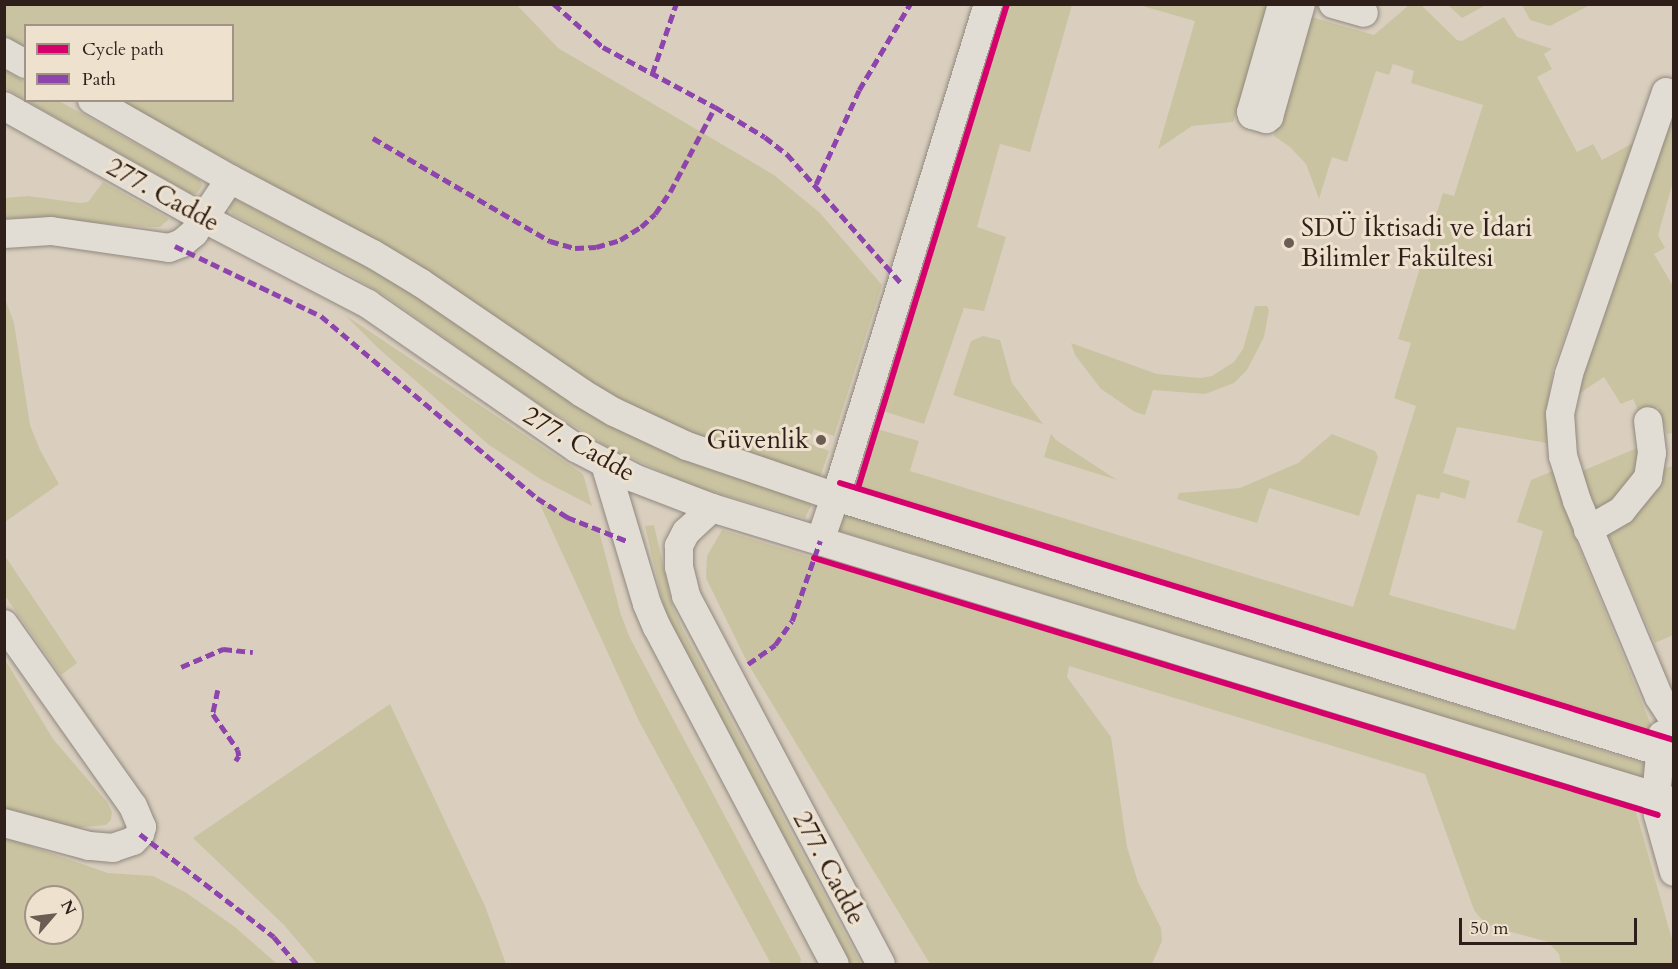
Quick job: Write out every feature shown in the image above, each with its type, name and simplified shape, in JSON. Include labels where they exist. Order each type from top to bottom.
[{"type":"street","points":[[820,541],[836,496],[988,4]]},
{"type":"street","points":[[1282,4],[1251,112],[1252,115],[1266,119],[1269,117],[1301,4]]},
{"type":"street","points":[[1333,4],[1364,13]]},
{"type":"street","points":[[4,52],[24,62]]},
{"type":"street","points":[[1666,92],[1561,400],[1563,456],[1588,530],[1666,708],[1662,725],[1667,754],[1665,799],[1658,815],[1674,872]]},
{"type":"street","name":"277. Cadde","points":[[95,102],[230,179],[397,268],[552,374],[614,412],[676,442],[741,466],[836,496],[1667,754]]},
{"type":"street","name":"277. Cadde","points":[[4,106],[205,219],[368,304],[536,422],[605,465],[712,508],[686,532],[679,546],[679,567],[686,596],[881,964]]},
{"type":"street","points":[[4,234],[51,231],[168,248],[188,238],[205,219],[230,179]]},
{"type":"street","points":[[1588,530],[1622,510],[1648,478],[1652,453],[1648,421]]},
{"type":"street","points":[[605,465],[636,571],[657,627],[835,964]]},
{"type":"street","points":[[712,508],[1665,799]]},
{"type":"street","points":[[4,624],[133,806],[142,826],[140,834],[133,841],[112,848],[89,846],[4,823]]},
{"type":"shaded area","points":[[5,5],[517,5],[558,48],[774,175],[820,213],[882,285],[834,436],[814,429],[808,443],[829,451],[820,477],[743,453],[677,428],[602,391],[398,254],[122,102],[234,102],[234,24],[24,24],[24,48],[5,37]]},
{"type":"shaded area","points":[[1007,5],[1072,5],[1030,152],[1000,144],[977,227],[1006,237],[984,311],[964,308],[924,424],[883,411]]},
{"type":"shaded area","points":[[1139,5],[1270,5],[1233,122],[1192,126],[1158,149],[1195,21]]},
{"type":"shaded area","points":[[1409,5],[1421,5],[1457,40],[1462,41],[1504,17],[1517,37],[1552,49],[1544,54],[1552,69],[1537,77],[1577,152],[1593,144],[1602,160],[1633,143],[1553,369],[1547,406],[1547,443],[1457,427],[1443,473],[1470,481],[1465,499],[1441,492],[1439,499],[1417,494],[1389,595],[1515,630],[1543,531],[1517,522],[1531,480],[1553,471],[1579,548],[1655,735],[858,488],[877,429],[919,441],[910,471],[1353,607],[1416,406],[1394,398],[1411,343],[1398,339],[1443,193],[1454,196],[1483,105],[1411,83],[1414,71],[1393,64],[1389,75],[1376,71],[1347,162],[1332,157],[1319,199],[1306,164],[1290,147],[1274,136],[1308,16],[1374,35]]},
{"type":"shaded area","points":[[1448,5],[1486,5],[1462,18]]},
{"type":"shaded area","points":[[1522,5],[1590,5],[1550,26],[1530,20]]},
{"type":"shaded area","points":[[4,70],[24,81],[24,98],[5,88]]},
{"type":"shaded area","points":[[29,102],[61,102],[200,180],[202,186],[197,193],[192,194]]},
{"type":"shaded area","points":[[1673,121],[1673,182],[1658,235],[1665,248],[1654,254],[1673,286],[1673,441],[1672,433],[1667,434],[1658,407],[1640,414],[1633,399],[1621,404],[1604,377],[1577,395],[1670,123]]},
{"type":"shaded area","points":[[103,182],[169,219],[160,227],[150,227],[5,218],[5,198],[28,196],[88,202]]},
{"type":"shaded area","points":[[235,199],[391,279],[616,428],[699,466],[809,501],[811,506],[805,518],[695,487],[608,447],[525,395],[387,297],[352,276],[232,214],[229,208]]},
{"type":"shaded area","points":[[4,296],[14,323],[30,425],[40,450],[59,484],[5,522]]},
{"type":"shaded area","points":[[1255,306],[1267,306],[1269,310],[1264,337],[1247,370],[1234,383],[1205,394],[1153,390],[1145,415],[1135,412],[1101,389],[1075,355],[1071,343],[1157,374],[1200,378],[1212,376],[1234,362],[1243,349]]},
{"type":"shaded area","points":[[345,315],[583,474],[592,506],[542,480],[489,445],[378,348]]},
{"type":"shaded area","points":[[983,336],[1000,340],[1012,383],[1043,424],[953,395],[971,341]]},
{"type":"shaded area","points":[[1051,434],[1056,440],[1117,480],[1044,457]]},
{"type":"shaded area","points":[[1332,434],[1375,451],[1378,457],[1359,516],[1269,488],[1257,523],[1177,499],[1179,493],[1240,488],[1298,463]]},
{"type":"shaded area","points":[[1642,446],[1637,479],[1598,513],[1582,471]]},
{"type":"shaded area","points":[[1673,466],[1673,635],[1655,643],[1607,533],[1636,514],[1654,493],[1664,468]]},
{"type":"shaded area","points":[[537,498],[567,517],[599,531],[621,615],[630,638],[801,959],[800,964],[771,964],[639,721]]},
{"type":"shaded area","points":[[843,513],[1645,764],[1642,778],[833,529]]},
{"type":"shaded area","points":[[654,525],[673,608],[684,632],[861,964],[850,964],[675,635],[665,612],[645,526]]},
{"type":"shaded area","points":[[722,530],[1635,808],[1673,943],[1673,964],[1561,964],[1559,954],[1548,942],[1486,925],[1474,910],[1425,774],[1069,666],[1067,677],[1111,737],[1127,847],[1138,882],[1161,928],[1162,941],[1152,964],[930,964],[748,664],[706,578],[707,556]]},
{"type":"shaded area","points":[[5,556],[77,663],[61,675],[5,596]]},
{"type":"shaded area","points":[[4,658],[53,739],[107,802],[112,812],[111,820],[106,825],[75,828],[5,809]]},
{"type":"shaded area","points":[[390,704],[485,906],[506,964],[317,964],[284,925],[193,838]]},
{"type":"shaded area","points":[[4,837],[108,873],[153,876],[185,892],[235,927],[277,964],[5,964]]},
{"type":"marked path","points":[[554,4],[603,47],[715,107],[765,137],[787,154],[902,284]]},
{"type":"marked path","points":[[652,74],[676,4]]},
{"type":"marked path","points":[[816,184],[859,90],[910,4]]},
{"type":"marked path","points":[[373,138],[550,241],[575,248],[596,247],[620,240],[641,227],[655,214],[670,192],[715,107]]},
{"type":"marked path","points":[[175,246],[321,316],[537,498],[567,517],[627,541]]},
{"type":"marked path","points":[[748,664],[775,645],[792,621],[820,541]]},
{"type":"marked path","points":[[181,667],[223,649],[253,652]]},
{"type":"marked path","points":[[218,690],[213,714],[238,750],[239,756],[236,761]]},
{"type":"marked path","points":[[140,834],[274,937],[297,964]]},
{"type":"cycle path","points":[[858,488],[1007,4]]},
{"type":"cycle path","points":[[840,483],[1674,740]]},
{"type":"cycle path","points":[[814,558],[1658,815]]},
{"type":"place","name":"SDÜ İktisadi ve İdari Bilimler Fakültesi","points":[[1289,243]]},
{"type":"place","name":"Güvenlik","points":[[821,440]]}]
